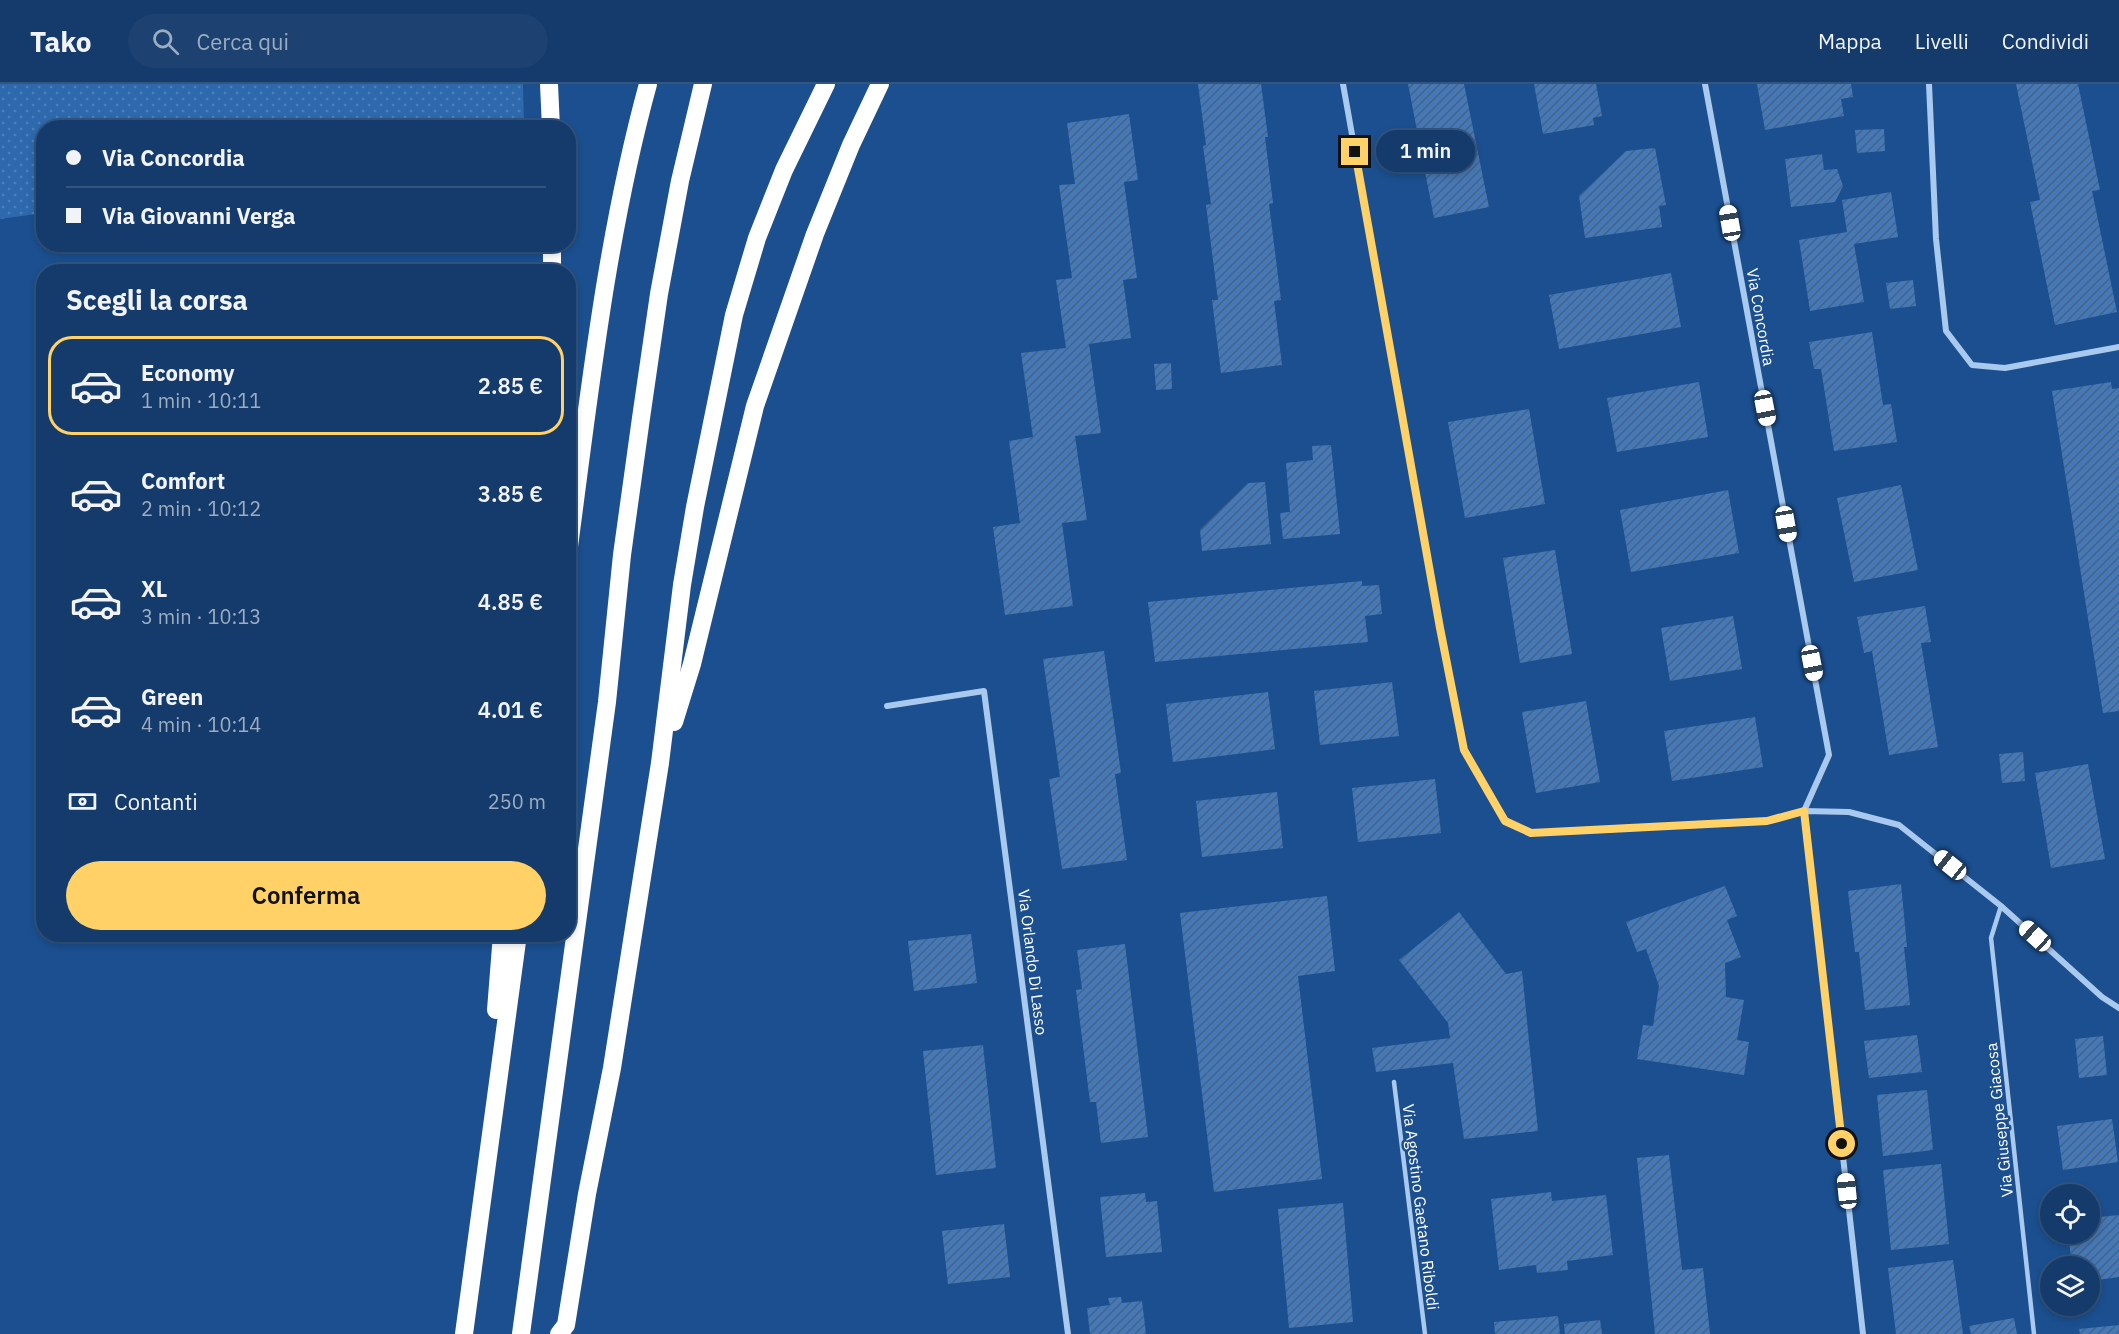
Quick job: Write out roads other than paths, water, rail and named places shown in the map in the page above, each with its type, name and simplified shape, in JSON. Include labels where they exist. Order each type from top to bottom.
[{"type":"highway","points":[[549,84],[551,120]]},
{"type":"highway","points":[[576,495],[596,349],[614,241],[637,124],[648,84]]},
{"type":"highway","points":[[576,933],[606,714],[622,555],[659,294],[680,181],[703,84]]},
{"type":"highway","points":[[559,1334],[566,1325],[587,1194],[612,1068],[660,764],[682,585],[695,507],[734,315],[757,238],[784,170],[826,84]]},
{"type":"highway","points":[[660,764],[692,664],[754,406],[815,234],[851,145],[880,84]]},
{"type":"highway","points":[[482,1204],[501,942]]},
{"type":"highway","points":[[464,1334],[517,942]]},
{"type":"highway","points":[[521,1334],[575,942]]},
{"type":"street","points":[[1342,84],[1464,750],[1505,821],[1531,833],[1767,821],[1804,811],[1849,812],[1899,825],[2001,906],[2102,997],[2119,1008]]},
{"type":"street","name":"Via Concordia","points":[[1705,84],[1829,755],[1804,811]]},
{"type":"street","points":[[1929,84],[1936,239],[1946,331],[1972,365],[2005,368],[2119,347]]},
{"type":"street","name":"Via Orlando Di Lasso","points":[[887,706],[984,691],[1068,1334]]},
{"type":"street","points":[[1804,811],[1863,1334]]},
{"type":"lane","name":"Via Giuseppe Giacosa","points":[[2001,906],[1991,938],[2034,1334]]},
{"type":"lane","name":"Via Agostino Gaetano Riboldi","points":[[1394,1082],[1425,1334]]}]
